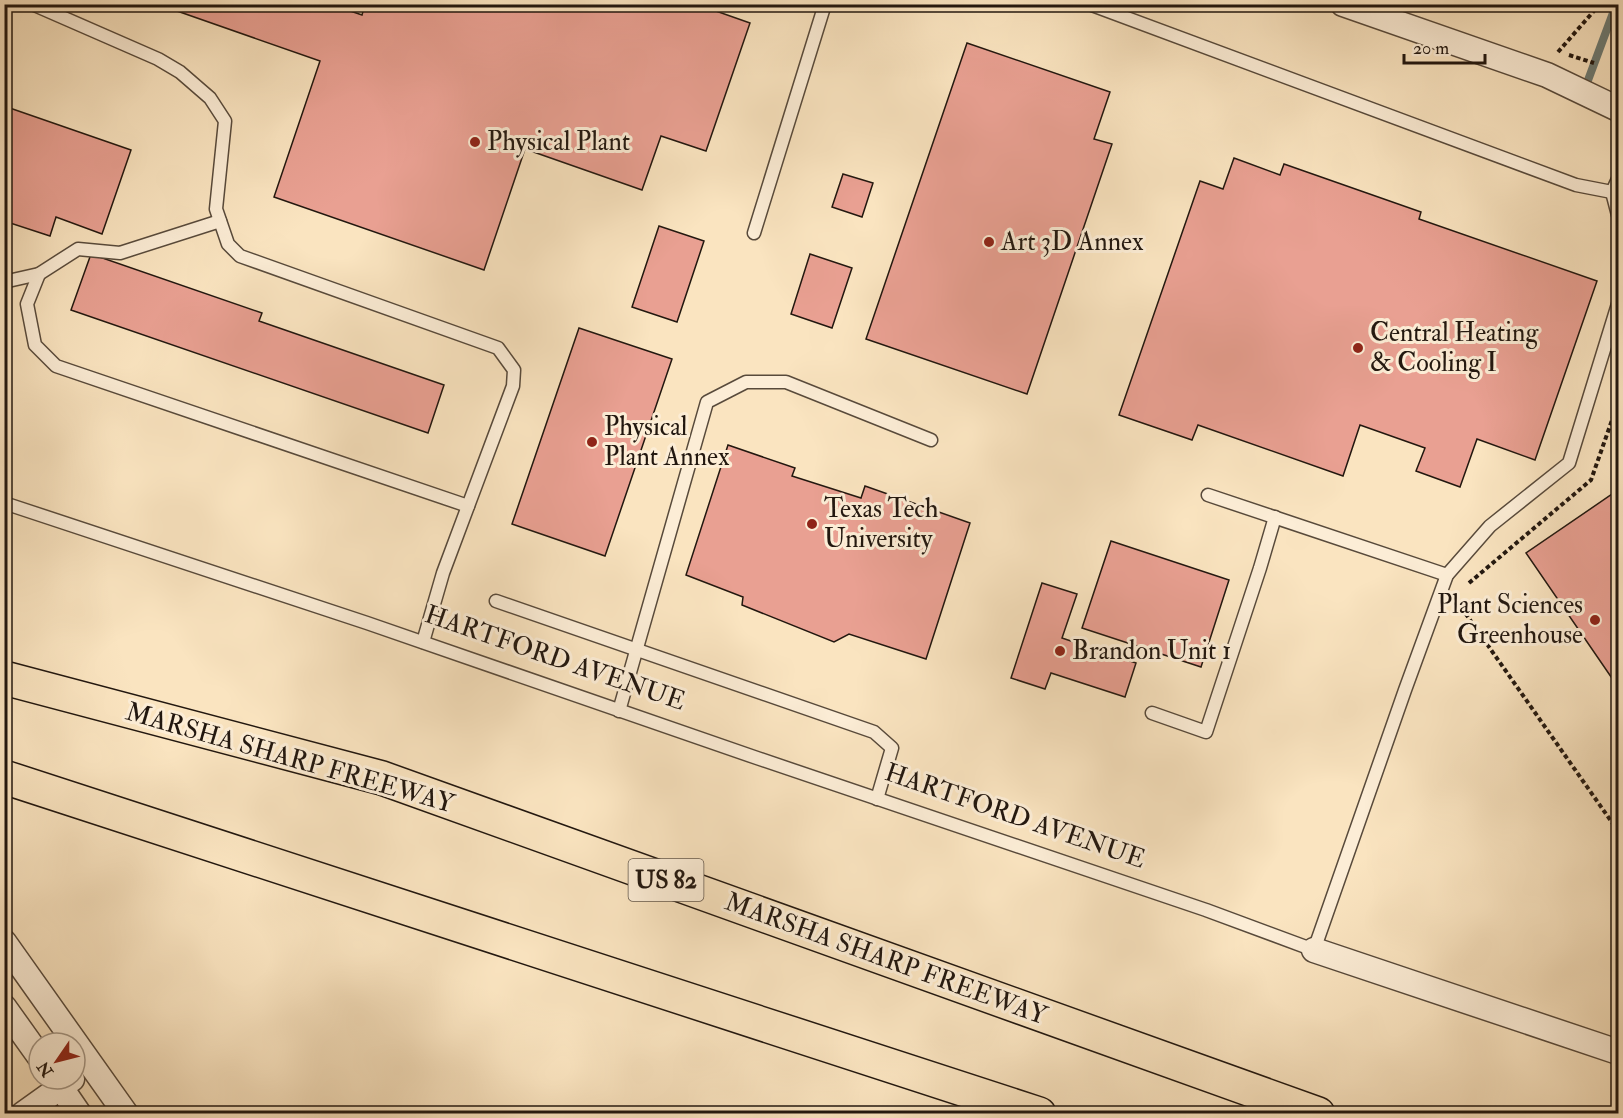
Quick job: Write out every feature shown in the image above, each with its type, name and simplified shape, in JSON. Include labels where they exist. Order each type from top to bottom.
[{"type":"highway","name":"MARSHA SHARP FREEWAY","points":[[4,678],[382,778],[1318,1113]]},
{"type":"highway","points":[[4,777],[1039,1113]]},
{"type":"street","points":[[1343,4],[1547,75],[1618,109]]},
{"type":"street","points":[[4,942],[48,1031]]},
{"type":"street","points":[[1314,950],[1618,1052]]},
{"type":"street","points":[[4,1007],[27,1039]]},
{"type":"street","points":[[87,1087],[126,1113]]},
{"type":"street","points":[[23,1113],[52,1091]]},
{"type":"street","points":[[74,1091],[80,1113]]},
{"type":"lane","points":[[32,4],[158,59],[180,72],[210,98],[225,121],[216,209],[228,244],[240,256],[498,348],[514,370],[513,386],[443,573],[423,642]]},
{"type":"lane","points":[[754,233],[825,4]]},
{"type":"lane","points":[[1089,4],[1576,185],[1612,192]]},
{"type":"lane","points":[[1618,179],[1612,192],[1618,215]]},
{"type":"lane","points":[[4,280],[39,273],[78,249],[120,253],[220,221]]},
{"type":"lane","points":[[39,273],[27,304],[35,345],[56,366],[468,506]]},
{"type":"lane","points":[[1314,950],[1448,575],[1490,526],[1569,463],[1618,304]]},
{"type":"lane","points":[[619,711],[706,402],[746,382],[786,382],[931,440]]},
{"type":"lane","points":[[1208,495],[1448,575]]},
{"type":"lane","name":"HARTFORD AVENUE","points":[[4,503],[423,642],[619,711],[1206,910],[1314,950]]},
{"type":"lane","points":[[1152,713],[1206,732],[1275,517]]},
{"type":"lane","points":[[496,601],[874,732],[891,748],[877,799]]},
{"type":"path","points":[[1558,52],[1600,4]]},
{"type":"path","points":[[1465,586],[1591,480],[1618,403]]},
{"type":"path","points":[[1462,592],[1461,607],[1618,831]]},
{"type":"building","name":"Physical Plant","points":[[157,4],[330,4],[362,15],[365,4],[696,4],[750,23],[706,151],[661,136],[642,190],[525,149],[484,270],[274,197],[320,61]]},
{"type":"building","name":"Art 3D Annex","points":[[967,43],[1110,92],[1094,139],[1112,144],[1027,394],[866,339]]},
{"type":"building","points":[[4,106],[131,150],[102,234],[56,217],[50,236],[4,221]]},
{"type":"building","name":"Central Heating & Cooling I","points":[[1234,158],[1280,175],[1284,164],[1421,212],[1419,219],[1597,281],[1535,460],[1477,439],[1460,487],[1416,471],[1425,448],[1360,425],[1343,476],[1198,425],[1192,440],[1119,415],[1200,181],[1223,189]]},
{"type":"building","points":[[843,174],[873,183],[862,217],[832,207]]},
{"type":"building","points":[[659,226],[704,241],[677,322],[632,307]]},
{"type":"building","points":[[91,254],[262,313],[259,321],[444,385],[428,433],[71,310]]},
{"type":"building","points":[[810,254],[852,268],[832,328],[791,314]]},
{"type":"building","name":"Physical Plant Annex","points":[[579,328],[672,359],[605,556],[512,524]]},
{"type":"building","points":[[728,445],[795,468],[792,476],[861,498],[865,486],[970,523],[926,659],[849,634],[834,642],[742,605],[743,597],[686,575]]},
{"type":"building","name":"Plant Sciences Greenhouse","points":[[1618,490],[1618,687],[1526,553]]},
{"type":"building","points":[[1111,541],[1229,580],[1201,667],[1082,628]]},
{"type":"building","name":"Brandon Unit 1","points":[[1042,583],[1077,594],[1062,638],[1136,663],[1125,697],[1051,673],[1045,689],[1011,678]]},
{"type":"waterway","points":[[1584,91],[1613,13],[1618,9]]},
{"type":"place","name":"Physical Plant","points":[[475,142]]},
{"type":"place","name":"Art 3D Annex","points":[[989,242]]},
{"type":"place","name":"Central Heating & Cooling I","points":[[1358,348]]},
{"type":"place","name":"Physical Plant Annex","points":[[592,442]]},
{"type":"place","name":"Texas Tech University","points":[[812,524]]},
{"type":"place","name":"Plant Sciences Greenhouse","points":[[1595,620]]},
{"type":"place","name":"Brandon Unit 1","points":[[1060,651]]}]
